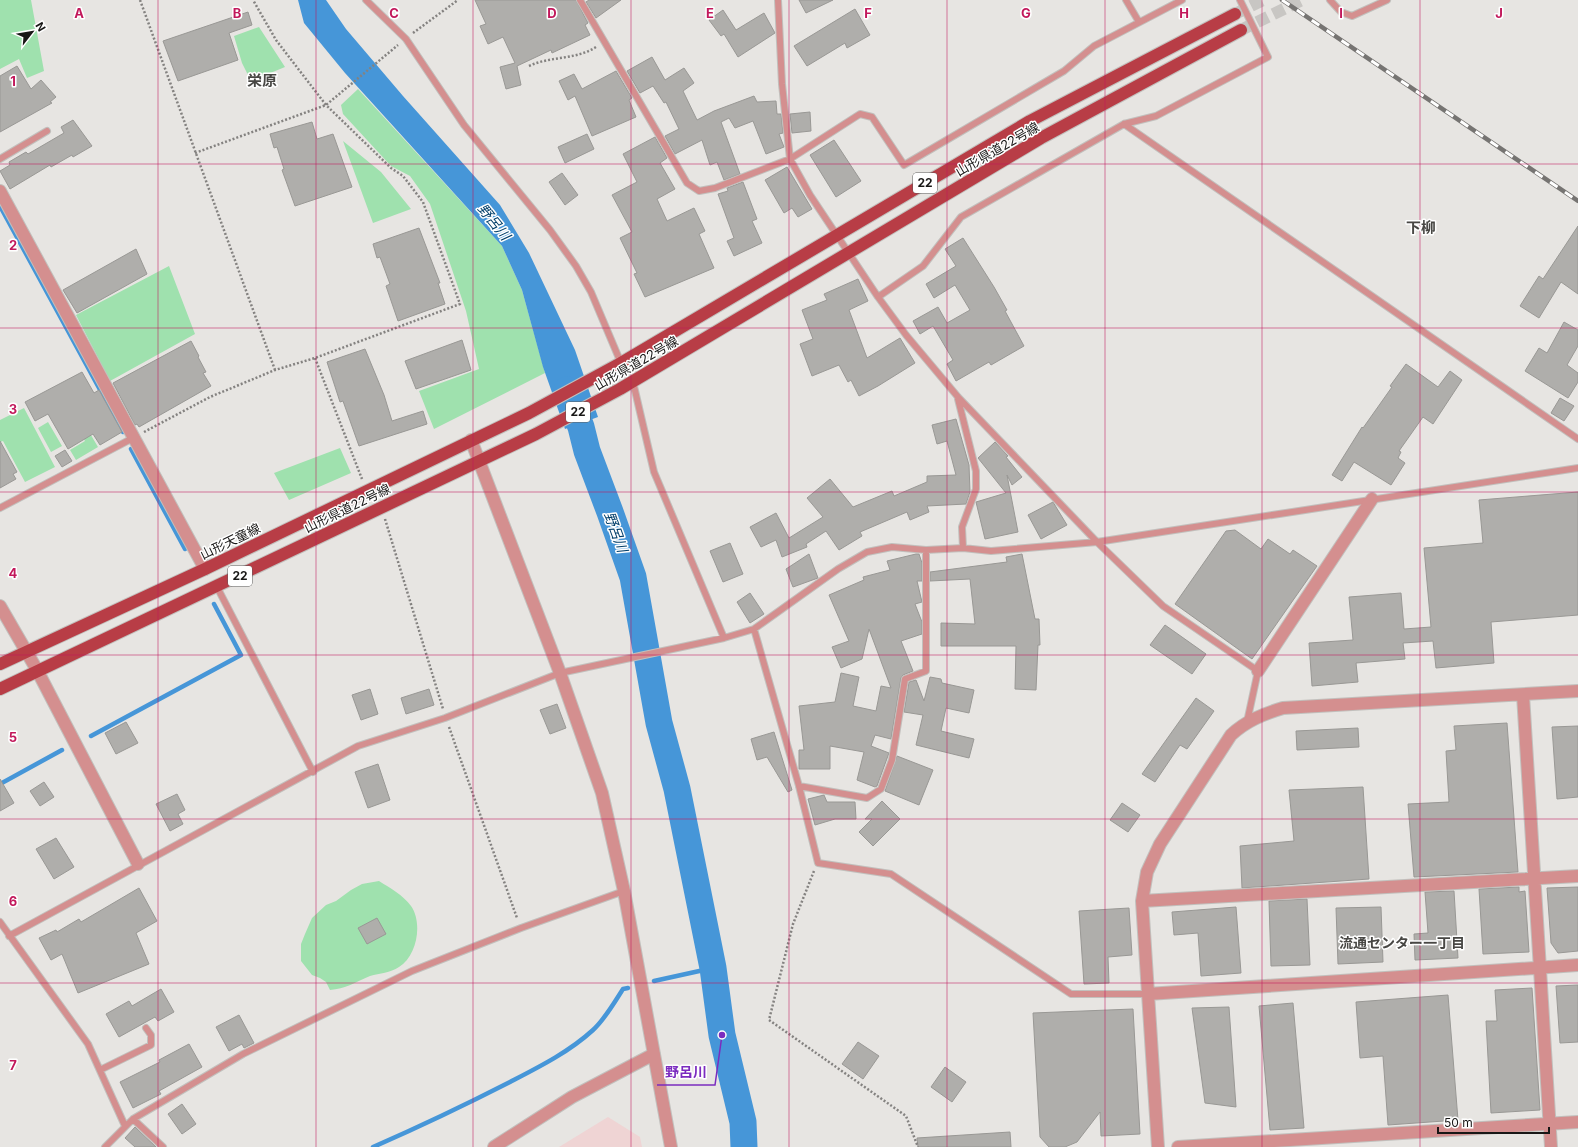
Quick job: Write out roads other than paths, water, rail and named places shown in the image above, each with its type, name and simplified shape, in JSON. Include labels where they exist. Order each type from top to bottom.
[{"type":"main road","name":"山形県道22号線","points":[[472,440],[529,413],[621,363],[1030,121],[1235,14]]},
{"type":"main road","name":"山形県道22号線","points":[[0,689],[37,670],[217,587],[536,434],[633,382],[848,252],[1041,138],[1241,30]]},
{"type":"main road","name":"山形天童線","points":[[0,664],[205,569],[472,440]]},
{"type":"street","points":[[0,192],[205,569]]},
{"type":"street","points":[[472,440],[560,673],[602,793],[624,891],[671,1147]]},
{"type":"street","points":[[1258,672],[1372,499]]},
{"type":"street","points":[[0,606],[25,652],[37,670],[138,864]]},
{"type":"street","points":[[1158,1147],[1142,901],[1147,872],[1160,844],[1231,735],[1248,722],[1282,708],[1578,691]]},
{"type":"street","points":[[1523,695],[1551,1147]]},
{"type":"street","points":[[1142,901],[1578,876]]},
{"type":"street","points":[[1148,994],[1578,965]]},
{"type":"street","points":[[494,1147],[572,1097],[654,1054]]},
{"type":"street","points":[[1178,1147],[1578,1122]]},
{"type":"lane","points":[[366,0],[406,39],[464,125],[525,197],[576,266],[596,303],[621,363]]},
{"type":"lane","points":[[580,0],[687,183],[700,191],[715,188],[790,159],[860,114],[872,117],[904,165],[1064,71],[1094,46],[1182,0]]},
{"type":"lane","points":[[778,0],[782,84],[790,159],[810,195],[878,298],[906,335],[958,397],[1097,542],[1163,606],[1258,672],[1248,722]]},
{"type":"lane","points":[[1126,0],[1139,22]]},
{"type":"lane","points":[[878,298],[923,266],[961,217],[1124,124],[1156,116],[1268,57],[1240,0]]},
{"type":"lane","points":[[1330,0],[1341,12],[1352,16],[1387,0]]},
{"type":"lane","points":[[1124,124],[1578,439]]},
{"type":"lane","points":[[0,159],[47,131]]},
{"type":"lane","points":[[633,382],[654,472],[724,638]]},
{"type":"lane","points":[[958,397],[976,471],[976,489],[962,527],[963,548]]},
{"type":"lane","points":[[0,508],[134,438]]},
{"type":"lane","points":[[10,936],[138,864],[313,772],[358,746],[445,718],[560,673],[724,638],[754,629],[838,569],[867,552],[892,547],[926,550],[963,548],[991,551],[1097,542],[1578,468]]},
{"type":"lane","points":[[799,786],[867,798],[881,789],[892,760],[904,679],[926,671],[926,550]]},
{"type":"lane","points":[[217,587],[313,772]]},
{"type":"lane","points":[[754,629],[799,786],[818,863],[891,874],[1071,994],[1148,994]]},
{"type":"lane","points":[[105,1147],[133,1119],[243,1054],[412,971],[521,928],[624,891]]},
{"type":"lane","points":[[0,922],[88,1044],[126,1126]]},
{"type":"lane","points":[[100,1070],[151,1045],[151,1035],[146,1028]]},
{"type":"lane","points":[[133,1119],[163,1147]]},
{"type":"water","points":[[298,0],[326,0],[346,29],[403,96],[500,205],[529,253],[575,350],[598,417],[565,429],[543,367],[522,290],[502,246],[345,73],[304,23]]},
{"type":"waterway","points":[[0,206],[123,432]]},
{"type":"waterway","name":"野呂川","points":[[567,390],[581,427],[587,451],[633,577],[659,723],[677,789],[713,968],[722,1035],[743,1122],[744,1147]]},
{"type":"waterway","points":[[131,449],[185,549]]},
{"type":"waterway","points":[[91,736],[241,655],[214,604]]},
{"type":"waterway","points":[[0,784],[62,750]]},
{"type":"waterway","points":[[654,981],[713,968]]},
{"type":"waterway","points":[[373,1147],[425,1124],[553,1059],[593,1030],[609,1011],[623,989],[628,988]]},
{"type":"tunnel","points":[[1235,14],[1263,0]]},
{"type":"tunnel","points":[[1241,30],[1302,0]]},
{"type":"railway","points":[[1282,0],[1578,201]]},
{"type":"place","name":"野呂川","points":[[722,1035]]},
{"type":"district","name":"栄原","points":[[262,81]]},
{"type":"district","name":"下柳","points":[[1421,228]]},
{"type":"district","name":"流通センター一丁目","points":[[1402,943]]}]
